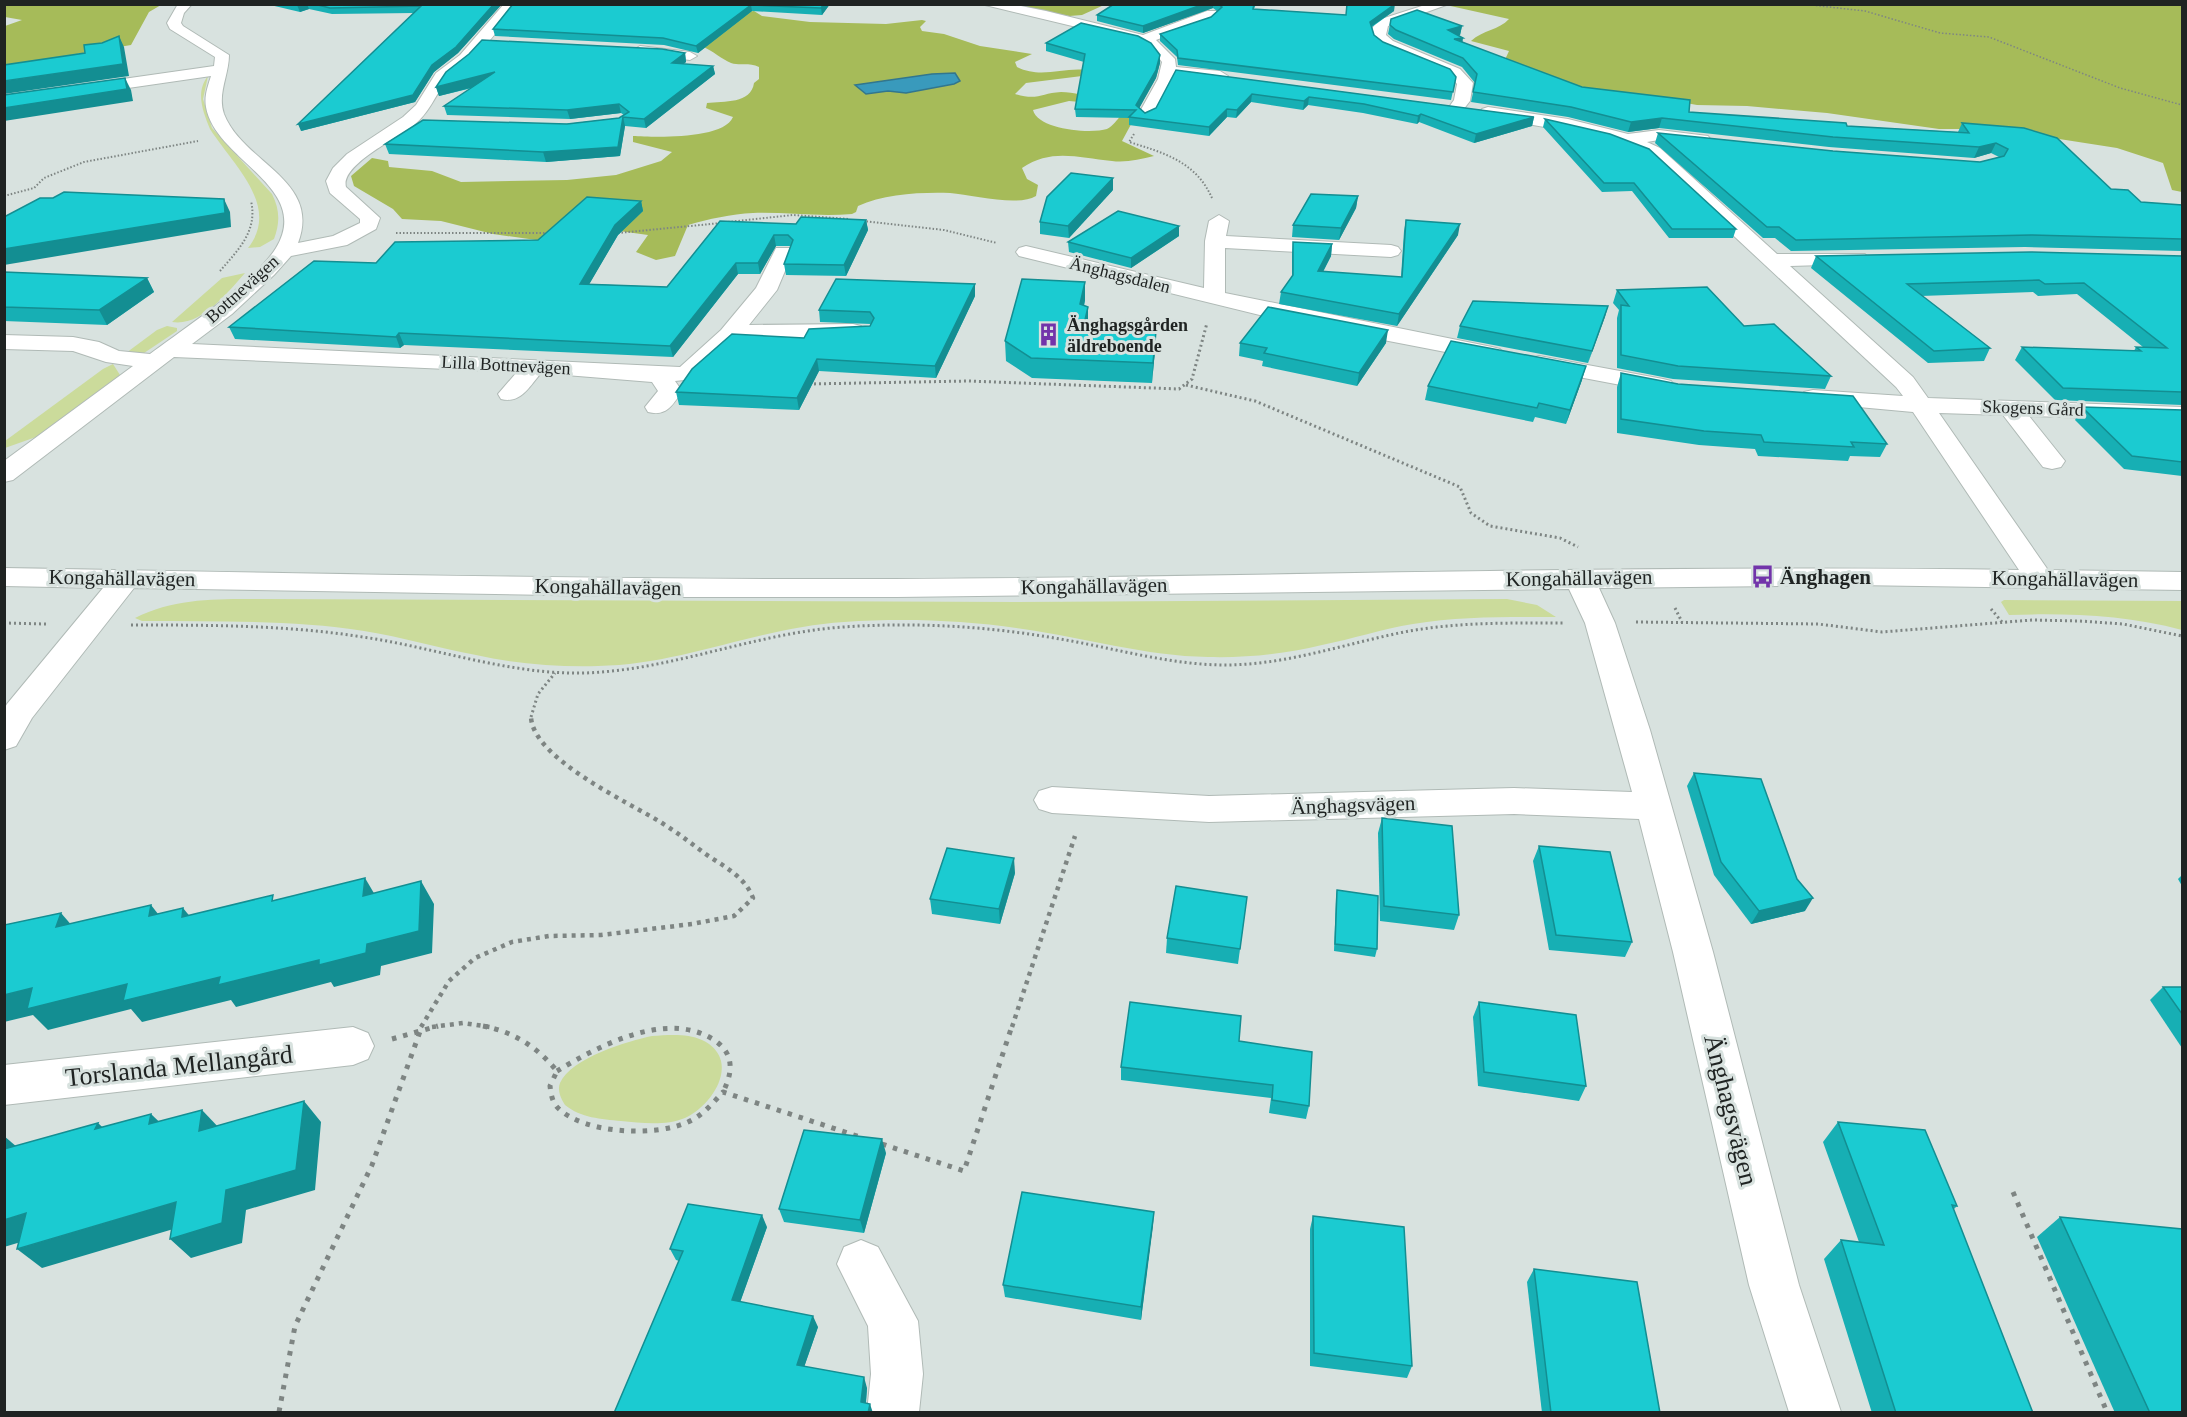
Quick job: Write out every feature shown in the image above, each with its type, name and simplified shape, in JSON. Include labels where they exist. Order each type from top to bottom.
[{"type":"street","points":[[186,4],[178,12],[174,23],[184,34],[222,55],[213,88],[217,117],[239,148],[289,200],[294,213],[293,230],[285,250]]},
{"type":"street","name":"Bottnevägen","points":[[11,463],[224,309],[267,272],[285,250],[322,245],[346,237],[369,225],[370,218],[337,189],[335,181],[339,172],[353,158],[409,121],[422,108],[441,76],[465,58],[512,4]]},
{"type":"street","points":[[987,4],[1046,15],[1144,39],[1157,46],[1170,62],[1169,71],[1146,115]]},
{"type":"street","points":[[1443,4],[1383,23],[1378,30],[1382,40],[1455,72],[1465,83],[1462,101],[1456,107]]},
{"type":"street","points":[[1144,39],[1212,14]]},
{"type":"street","points":[[480,42],[503,44]]},
{"type":"street","points":[[630,49],[690,56]]},
{"type":"street","points":[[4,101],[219,70]]},
{"type":"street","points":[[1169,71],[1236,78]]},
{"type":"street","points":[[73,74],[75,91]]},
{"type":"street","points":[[1437,105],[1568,124],[1628,139],[1654,152],[1905,382],[2039,578]]},
{"type":"street","points":[[409,121],[430,121]]},
{"type":"street","points":[[1628,139],[1659,135],[1727,142]]},
{"type":"street","points":[[1214,298],[1217,231],[1391,251]]},
{"type":"street","name":"Lilla Bottnevägen","points":[[4,342],[74,344],[92,347],[114,357],[285,355],[536,366],[658,375],[686,374],[732,332],[766,290],[783,252]]},
{"type":"street","name":"Änghagsdalen","points":[[1026,252],[1214,298],[1579,371],[1685,388]]},
{"type":"street","points":[[1770,260],[1874,258]]},
{"type":"street","points":[[732,332],[863,331]]},
{"type":"street","points":[[262,375],[285,355]]},
{"type":"street","points":[[510,394],[536,366]]},
{"type":"street","points":[[657,407],[670,391],[658,375]]},
{"type":"street","points":[[1790,396],[1919,405]]},
{"type":"street","name":"Skogens Gård","points":[[1919,405],[2182,414]]},
{"type":"street","points":[[2009,407],[2052,461]]},
{"type":"street","name":"Kongahällavägen","points":[[4,577],[793,588],[1583,564],[2182,581]]},
{"type":"street","name":"Änghagsvägen","points":[[1583,564],[1694,952],[1774,1285],[1815,1413]]},
{"type":"street","points":[[4,738],[19,712],[87,624],[126,579]]},
{"type":"street","name":"Änghagsvägen","points":[[1052,800],[1209,809],[1514,801],[1654,806]]},
{"type":"street","name":"Torslanda Mellangård","points":[[4,1085],[353,1046]]},
{"type":"street","points":[[861,1264],[893,1321],[897,1374],[893,1413]]},
{"type":"path","points":[[1802,4],[1865,11],[1940,33],[1989,37],[2120,88],[2182,105]]},
{"type":"path","points":[[1146,115],[1129,142],[1174,156],[1198,171],[1209,190],[1217,231]]},
{"type":"path","points":[[4,196],[34,188],[37,181],[66,166],[207,139]]},
{"type":"path","points":[[214,279],[246,240],[255,222],[252,203],[246,194]]},
{"type":"path","points":[[616,233],[793,215],[849,219]]},
{"type":"path","points":[[860,220],[944,230],[1026,252]]},
{"type":"path","points":[[389,234],[556,233]]},
{"type":"path","points":[[804,384],[968,381],[1166,391],[1179,389],[1192,379],[1214,298]]},
{"type":"path","points":[[1186,385],[1255,400],[1460,487],[1471,513],[1490,526],[1560,538],[1583,564]]},
{"type":"path","points":[[87,624],[213,625],[320,630],[497,665],[555,672],[633,670],[697,657],[761,639],[840,627],[931,625],[986,628],[1186,662],[1226,665],[1285,660],[1405,632],[1464,623],[1818,624],[1882,632],[2032,620],[2123,624],[2182,636]]},
{"type":"path","points":[[279,1413],[296,1326],[372,1165],[417,1034],[449,981],[475,958],[512,942],[549,936],[601,935],[734,916],[753,897],[750,886],[728,869],[663,824],[603,789],[543,744],[534,732],[531,711],[534,700],[555,672]]},
{"type":"path","points":[[876,1143],[964,1172],[1079,825]]},
{"type":"path","points":[[353,1046],[417,1034],[446,1024],[493,1027],[515,1034],[536,1047],[557,1071]]},
{"type":"path","points":[[660,1030],[694,1030],[711,1035],[731,1059],[731,1076],[723,1092],[705,1112],[673,1127],[628,1131],[604,1129],[569,1116],[557,1107],[550,1086],[557,1071],[625,1037],[660,1030]]},
{"type":"path","points":[[723,1092],[865,1139]]},
{"type":"path","points":[[2013,1192],[2107,1413]]},
{"type":"green space","points":[[1028,4],[1104,5],[1082,15],[1069,16],[1025,7]]},
{"type":"green space","points":[[5,5],[161,5],[149,12],[131,45],[5,66],[5,26],[22,20],[5,17]]},
{"type":"green space","points":[[1446,5],[2182,5],[2182,192],[2172,190],[2163,163],[2117,148],[1995,129],[1939,129],[1827,113],[1747,106],[1697,105],[1631,93],[1573,88],[1503,64],[1509,51],[1471,41],[1501,26],[1509,19]]},
{"type":"green space","points":[[754,11],[762,16],[810,22],[886,24],[922,20],[926,21],[920,27],[922,31],[944,34],[980,46],[1032,54],[1015,62],[1017,67],[1027,71],[1092,71],[1090,75],[1026,83],[1015,94],[1034,97],[1066,92],[1099,99],[1091,103],[1069,101],[1033,110],[1037,117],[1054,126],[1089,131],[1107,129],[1121,115],[1135,117],[1122,141],[1154,156],[1122,161],[1066,156],[1044,158],[1022,168],[1027,179],[1038,185],[1036,196],[1028,199],[1007,200],[950,193],[915,194],[891,196],[868,202],[858,206],[856,212],[852,214],[753,213],[720,217],[688,225],[675,256],[656,260],[636,252],[648,235],[612,230],[550,242],[493,234],[441,221],[402,219],[393,209],[354,186],[351,176],[372,158],[388,161],[389,167],[432,171],[461,182],[567,180],[616,175],[661,161],[672,152],[633,142],[633,136],[687,136],[716,130],[727,124],[733,117],[706,108],[707,103],[742,98],[748,95],[754,83],[759,79],[759,67],[731,63],[701,46],[737,13]],"holes":[[[955,73],[960,81],[906,93],[888,91],[866,94],[897,79]]]},
{"type":"green space","points":[[208,76],[203,99],[212,128],[272,194],[277,206],[278,222],[274,239],[260,247],[248,248],[257,232],[259,217],[257,201],[241,171],[210,129],[205,116],[201,95]]},
{"type":"green space","points":[[245,273],[222,298],[203,314],[183,322],[172,322],[222,278]]},
{"type":"green space","points":[[167,326],[177,328],[177,331],[144,353],[126,353],[157,330]]},
{"type":"green space","points":[[113,364],[120,375],[36,437],[5,448],[5,441]]},
{"type":"green space","points":[[259,599],[1017,602],[1507,599],[1537,605],[1556,617],[1431,621],[1294,651],[1223,657],[1162,653],[1001,626],[911,620],[844,622],[782,631],[660,659],[598,666],[506,661],[378,633],[337,627],[253,622],[142,621],[135,618],[150,611],[180,603]]},
{"type":"green space","points":[[2004,600],[2182,601],[2182,630],[2140,621],[2096,616],[2009,615],[2001,602]]},
{"type":"green space","points":[[652,1036],[690,1036],[714,1048],[720,1058],[722,1070],[714,1093],[696,1112],[678,1121],[645,1123],[592,1117],[578,1113],[565,1105],[559,1086],[566,1074],[576,1066],[615,1046]]},
{"type":"water","points":[[955,73],[960,81],[954,84],[906,93],[888,91],[866,94],[855,85],[932,74]]},
{"type":"building","points":[[314,4],[494,4],[456,47],[432,65],[413,95],[298,124],[421,6],[330,8]]},
{"type":"building","points":[[513,4],[824,4],[821,8],[751,5],[696,46],[663,38],[493,29]]},
{"type":"building","points":[[1114,4],[1204,4],[1143,26],[1097,15]]},
{"type":"building","points":[[1218,4],[1254,4],[1253,9],[1346,15],[1347,4],[1395,4],[1370,22],[1374,35],[1383,42],[1450,69],[1456,77],[1453,92],[1178,58],[1177,50],[1160,34],[1211,17],[1222,7]]},
{"type":"building","points":[[1417,10],[1462,26],[1448,30],[1463,38],[1454,39],[1582,87],[1690,100],[1689,112],[1846,123],[1847,126],[1969,133],[1962,123],[2024,128],[2057,138],[2111,189],[2128,190],[2141,202],[2182,205],[2182,239],[2031,235],[1796,240],[1779,227],[1767,227],[1658,133],[1833,151],[1980,162],[2004,156],[2008,149],[1996,143],[1979,147],[1833,137],[1662,118],[1631,122],[1571,107],[1473,92],[1477,74],[1463,58],[1396,30],[1390,25],[1391,19]]},
{"type":"building","points":[[1081,23],[1138,36],[1151,43],[1160,55],[1156,70],[1136,105],[1145,113],[1156,108],[1176,70],[1534,117],[1476,134],[1421,114],[1418,116],[1364,104],[1309,97],[1304,101],[1252,94],[1237,110],[1227,109],[1209,127],[1129,117],[1136,110],[1075,109],[1085,54],[1046,43]]},
{"type":"building","points":[[119,36],[123,64],[4,81],[4,65],[85,53],[84,45],[102,43]]},
{"type":"building","points":[[482,40],[662,49],[685,53],[672,63],[713,66],[644,119],[623,117],[618,147],[543,152],[385,144],[423,120],[567,124],[619,118],[629,112],[619,104],[567,110],[444,106],[495,72],[436,87],[446,72],[469,54]]},
{"type":"building","points":[[125,78],[127,89],[4,108],[4,95]]},
{"type":"building","points":[[1545,119],[1610,134],[1649,149],[1736,229],[1672,229],[1634,183],[1604,183]]},
{"type":"building","points":[[1071,173],[1113,178],[1068,226],[1040,222],[1047,197]]},
{"type":"building","points":[[64,192],[224,199],[225,213],[4,249],[4,217],[40,198],[53,198]]},
{"type":"building","points":[[1311,194],[1358,196],[1341,228],[1293,225]]},
{"type":"building","points":[[587,197],[641,201],[615,225],[580,284],[667,287],[720,221],[796,224],[801,217],[866,220],[844,265],[784,264],[793,240],[788,235],[774,235],[758,263],[736,263],[670,346],[399,333],[396,337],[229,327],[314,261],[376,263],[395,242],[538,240]]},
{"type":"building","points":[[1118,211],[1179,226],[1131,258],[1068,242]]},
{"type":"building","points":[[1406,220],[1460,224],[1399,314],[1281,292],[1293,275],[1293,242],[1332,244],[1318,271],[1402,277]]},
{"type":"building","points":[[2031,252],[2182,256],[2182,392],[2063,388],[2022,347],[2141,351],[2136,347],[2167,348],[2084,283],[2045,284],[2039,280],[1907,284],[1990,348],[1934,351],[1816,256]]},
{"type":"building","points":[[4,272],[147,278],[99,310],[4,307]]},
{"type":"building","points":[[836,279],[975,284],[935,366],[817,359],[797,398],[676,392],[692,369],[732,334],[804,338],[809,329],[870,326],[874,318],[870,312],[819,310]]},
{"type":"building","name":"Änghagsgården äldreboende","points":[[1022,279],[1085,282],[1080,304],[1088,307],[1084,324],[1156,331],[1153,363],[1031,358],[1005,341]]},
{"type":"building","points":[[1707,287],[1744,326],[1774,324],[1831,376],[1678,366],[1621,355],[1621,305],[1629,306],[1617,290]]},
{"type":"building","points":[[1473,301],[1608,306],[1592,351],[1460,326]]},
{"type":"building","points":[[1268,307],[1388,330],[1359,373],[1264,353],[1267,348],[1240,343]]},
{"type":"building","points":[[1451,341],[1586,366],[1570,410],[1539,403],[1537,408],[1428,386]]},
{"type":"building","points":[[1621,373],[1678,384],[1853,396],[1887,444],[1851,442],[1854,447],[1764,442],[1761,435],[1704,431],[1621,419]]},
{"type":"building","points":[[2082,407],[2182,410],[2182,462],[2132,456]]},
{"type":"building","points":[[1694,773],[1761,779],[1797,879],[1813,898],[1759,911],[1721,862]]},
{"type":"building","points":[[1382,818],[1452,826],[1459,915],[1384,906]]},
{"type":"building","points":[[1539,846],[1610,852],[1632,942],[1556,935]]},
{"type":"building","points":[[947,848],[1014,858],[999,909],[930,899]]},
{"type":"building","points":[[365,878],[363,896],[421,881],[419,931],[367,944],[366,953],[319,965],[319,960],[218,985],[220,977],[123,1001],[127,984],[27,1009],[32,988],[4,995],[4,925],[61,913],[56,927],[151,905],[149,916],[183,908],[182,917],[273,895],[272,901]]},
{"type":"building","points":[[1176,886],[1247,897],[1240,949],[1167,938]]},
{"type":"building","points":[[1337,890],[1378,896],[1377,949],[1335,944]]},
{"type":"building","points":[[2163,987],[2182,987],[2182,1014]]},
{"type":"building","points":[[1130,1002],[1241,1016],[1239,1041],[1312,1052],[1309,1106],[1272,1100],[1273,1085],[1121,1067]]},
{"type":"building","points":[[1479,1002],[1576,1015],[1586,1086],[1484,1072]]},
{"type":"building","points":[[304,1101],[296,1170],[226,1190],[222,1223],[170,1239],[176,1202],[17,1249],[26,1213],[4,1220],[4,1149],[98,1123],[95,1129],[151,1114],[149,1124],[202,1110],[199,1131]]},
{"type":"building","points":[[1838,1122],[1925,1130],[1957,1206],[1952,1205],[2033,1413],[1896,1413],[1841,1240],[1884,1245]]},
{"type":"building","points":[[804,1130],[882,1139],[860,1220],[779,1209]]},
{"type":"building","points":[[1022,1192],[1154,1212],[1141,1307],[1003,1285]]},
{"type":"building","points":[[688,1204],[762,1215],[732,1300],[813,1316],[797,1365],[864,1377],[861,1402],[870,1404],[868,1413],[614,1413],[683,1251],[670,1249]]},
{"type":"building","points":[[1313,1216],[1404,1227],[1412,1366],[1314,1353]]},
{"type":"building","points":[[2060,1217],[2182,1229],[2182,1413],[2150,1413]]},
{"type":"building","points":[[1534,1269],[1637,1282],[1660,1413],[1551,1413]]},
{"type":"place","name":"Änghagsgården äldreboende","points":[[1049,335]]},
{"type":"place","name":"Änghagen","points":[[1762,577]]}]
